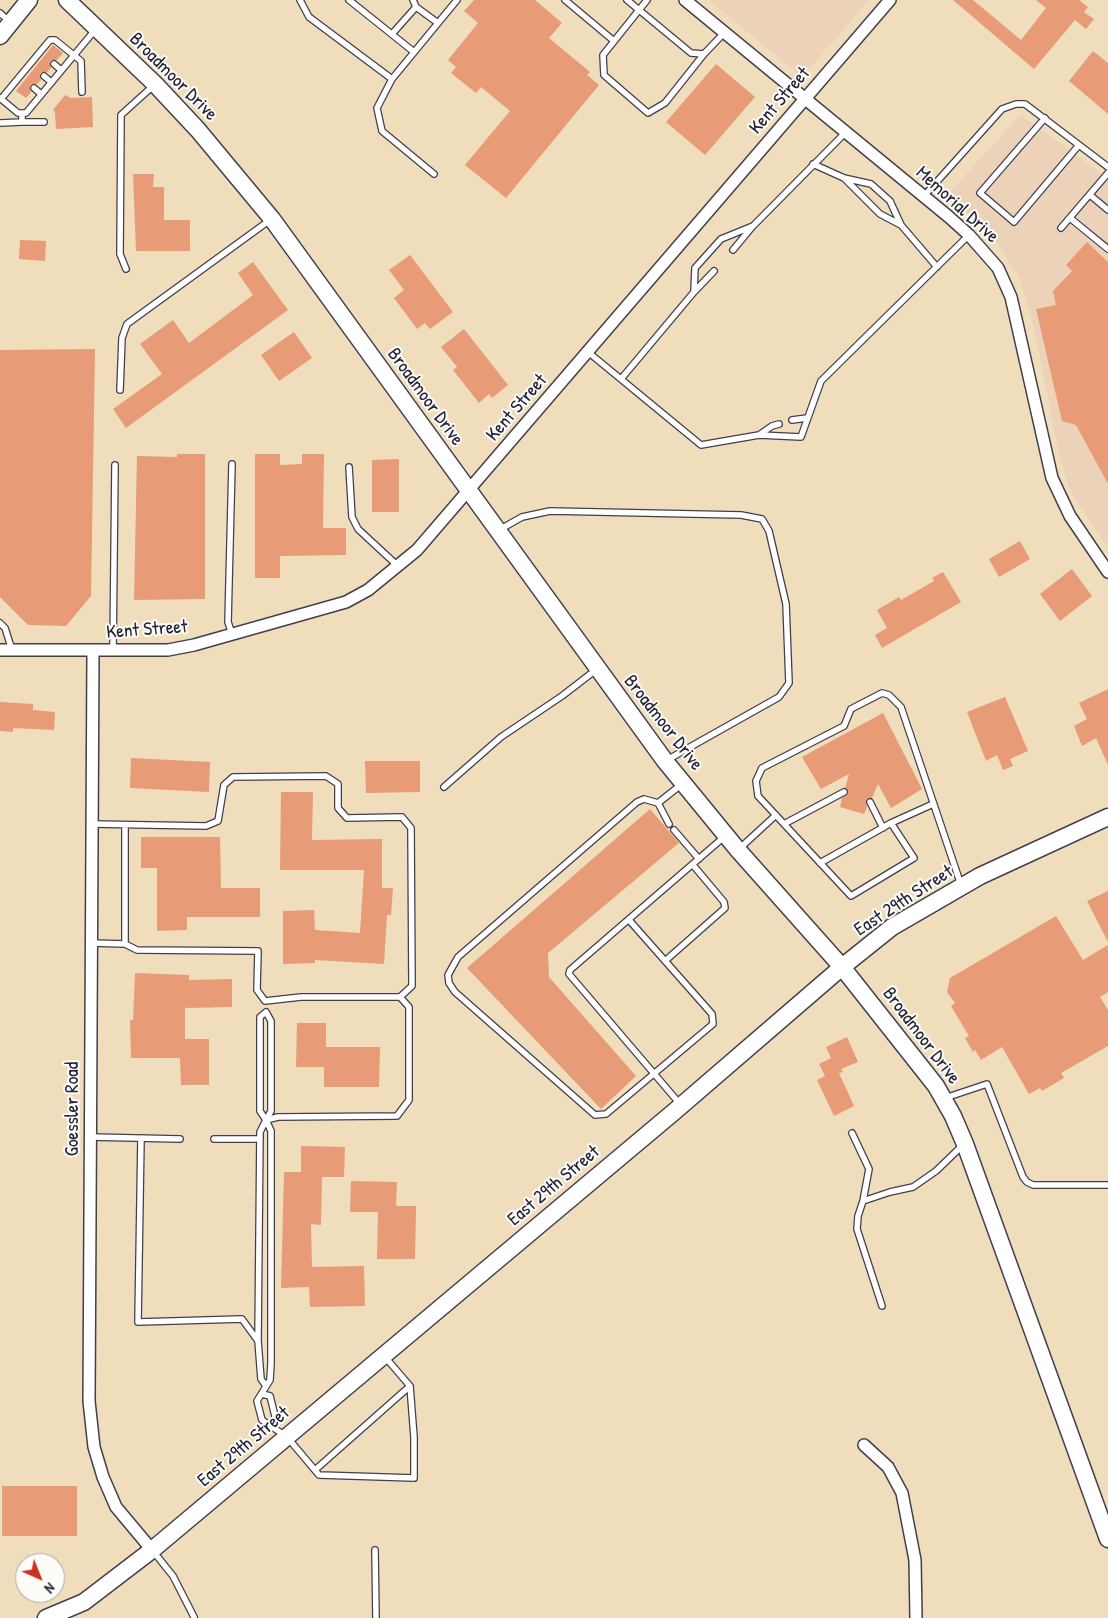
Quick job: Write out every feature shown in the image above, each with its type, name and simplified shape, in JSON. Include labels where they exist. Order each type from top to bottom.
[{"type":"street","points":[[0,36],[5,18],[29,0]]},
{"type":"street","name":"Broadmoor Drive","points":[[67,0],[155,84],[216,151],[272,219],[665,761],[738,850],[842,967],[918,1061],[944,1099],[965,1144],[1108,1538]]},
{"type":"street","name":"Memorial Drive","points":[[685,0],[969,235],[998,268],[1011,297],[1052,478],[1070,516],[1108,572]]},
{"type":"street","name":"Kent Street","points":[[0,650],[113,652],[168,650],[346,602],[368,590],[399,567],[417,550],[890,0]]},
{"type":"street","name":"Goessler Road","points":[[93,652],[89,1401],[94,1446],[116,1507],[152,1550]]},
{"type":"street","name":"East 29th Street","points":[[46,1618],[74,1609],[152,1550],[681,1106],[842,967],[892,927],[961,887],[1108,817]]},
{"type":"street","points":[[864,1445],[888,1467],[902,1492],[915,1560],[916,1618]]},
{"type":"lane","points":[[300,0],[309,17],[392,79]]},
{"type":"lane","points":[[349,0],[414,52]]},
{"type":"lane","points":[[413,0],[416,7],[438,23]]},
{"type":"lane","points":[[434,174],[382,131],[377,108],[392,79],[457,0]]},
{"type":"lane","points":[[565,0],[614,41]]},
{"type":"lane","points":[[627,0],[691,53],[704,54]]},
{"type":"lane","points":[[647,0],[603,55],[604,75],[648,113],[664,103],[704,54],[724,33]]},
{"type":"lane","points":[[392,34],[416,7]]},
{"type":"lane","points":[[22,122],[22,114],[74,56],[96,28]]},
{"type":"lane","points":[[22,114],[0,99],[22,78],[41,54],[48,41],[55,40],[74,56],[82,66],[82,92]]},
{"type":"lane","points":[[54,64],[61,70]]},
{"type":"lane","points":[[44,76],[51,82]]},
{"type":"lane","points":[[126,269],[120,254],[121,115],[155,84]]},
{"type":"lane","points":[[34,88],[41,94]]},
{"type":"lane","points":[[923,196],[1002,109],[1016,104],[1026,104],[1108,167]]},
{"type":"lane","points":[[1045,118],[980,193],[1014,222],[1080,145]]},
{"type":"lane","points":[[0,123],[44,122]]},
{"type":"lane","points":[[732,250],[753,226],[845,133]]},
{"type":"lane","points":[[813,164],[844,178],[871,184],[890,201],[901,226],[937,267]]},
{"type":"lane","points":[[1061,228],[1108,173]]},
{"type":"lane","points":[[844,178],[880,214],[901,226]]},
{"type":"lane","points":[[1090,195],[1108,210]]},
{"type":"lane","points":[[1070,218],[1108,250]]},
{"type":"lane","points":[[120,390],[122,338],[127,324],[272,219]]},
{"type":"lane","points":[[694,292],[694,268],[721,239],[753,226]]},
{"type":"lane","points":[[588,352],[701,445],[759,435],[801,437],[821,381],[969,235]]},
{"type":"lane","points":[[621,380],[694,292],[714,271]]},
{"type":"lane","points":[[792,420],[807,418]]},
{"type":"lane","points":[[759,435],[772,426],[779,424]]},
{"type":"lane","points":[[232,464],[228,622],[232,634]]},
{"type":"lane","points":[[113,652],[115,465]]},
{"type":"lane","points":[[348,467],[352,517],[358,528],[399,567]]},
{"type":"lane","points":[[497,531],[522,518],[550,511],[732,515],[762,519],[769,531],[786,604],[789,683],[779,697],[665,761]]},
{"type":"lane","points":[[0,623],[5,628],[12,650]]},
{"type":"lane","points":[[444,788],[501,737],[562,696],[597,669]]},
{"type":"lane","points":[[891,823],[914,858],[852,896],[758,796],[756,781],[762,768],[844,726],[851,709],[882,693],[895,699],[901,707],[961,887]]},
{"type":"lane","points":[[92,824],[206,826],[218,821],[224,785],[233,777],[326,776],[338,784],[338,808],[347,818],[402,817],[411,828],[412,986],[400,997],[301,997],[265,1001]]},
{"type":"lane","points":[[629,920],[714,1019],[713,1024],[655,1075],[606,1114],[595,1115],[455,992],[449,983],[448,975],[458,957],[637,802],[644,800],[658,803],[684,783]]},
{"type":"lane","points":[[784,824],[844,792]]},
{"type":"lane","points":[[870,802],[883,828]]},
{"type":"lane","points":[[658,803],[669,824]]},
{"type":"lane","points":[[820,862],[891,823],[933,804]]},
{"type":"lane","points":[[738,850],[776,815]]},
{"type":"lane","points":[[125,824],[125,944]]},
{"type":"lane","points":[[674,830],[699,860]]},
{"type":"lane","points":[[681,1106],[569,974],[570,970],[726,836]]},
{"type":"lane","points":[[665,961],[725,908],[724,902],[693,866]]},
{"type":"lane","points":[[91,943],[125,944],[138,950],[258,951],[257,990],[265,1001],[266,1012],[271,1021],[271,1111],[260,1132],[258,1341],[260,1379],[266,1386]]},
{"type":"lane","points":[[266,1120],[278,1117],[397,1116],[409,1100],[410,1007],[400,997]]},
{"type":"lane","points":[[266,1012],[260,1017],[260,1111],[271,1131],[271,1363],[270,1380],[257,1401],[262,1420],[287,1437],[319,1475],[414,1478],[414,1437],[410,1386],[384,1355]]},
{"type":"lane","points":[[944,1099],[987,1084],[1023,1177],[1027,1182],[1033,1185],[1108,1185]]},
{"type":"lane","points":[[852,1133],[869,1169],[858,1216],[857,1229],[882,1306]]},
{"type":"lane","points":[[90,1137],[180,1139]]},
{"type":"lane","points":[[141,1138],[138,1322],[242,1318],[258,1341]]},
{"type":"lane","points":[[214,1139],[260,1139]]},
{"type":"lane","points":[[863,1201],[913,1187],[936,1171],[965,1144]]},
{"type":"lane","points":[[315,1470],[410,1386]]},
{"type":"lane","points":[[262,1394],[270,1396],[275,1416],[273,1426]]},
{"type":"lane","points":[[152,1550],[172,1576],[194,1617]]},
{"type":"lane","points":[[376,1550],[376,1618]]},
{"type":"shaded area","points":[[709,0],[869,0],[802,77]]},
{"type":"shaded area","points":[[1021,115],[1108,178],[1108,548],[1070,491],[1059,455],[1035,331],[1019,277],[993,237],[947,195]]},
{"type":"building","points":[[474,0],[535,0],[562,23],[549,38],[590,72],[587,75],[599,85],[506,198],[465,165],[510,111],[481,87],[476,93],[451,73],[456,67],[448,60],[478,23],[464,11]]},
{"type":"building","points":[[953,0],[973,0],[1021,40],[1046,8],[1036,0],[1079,0],[1088,7],[1084,12],[1094,19],[1086,29],[1075,20],[1034,69]]},
{"type":"building","points":[[53,45],[63,53],[57,60],[50,61],[51,68],[47,72],[40,73],[41,80],[37,84],[30,85],[31,92],[26,98],[16,91]]},
{"type":"building","points":[[1093,51],[1108,63],[1108,114],[1069,81]]},
{"type":"building","points":[[716,64],[755,97],[705,155],[666,122]]},
{"type":"building","points":[[65,95],[71,98],[92,97],[93,127],[56,129],[55,112],[53,110]]},
{"type":"building","points":[[133,174],[154,174],[153,187],[164,187],[164,220],[190,220],[190,251],[136,251]]},
{"type":"building","points":[[20,240],[46,241],[45,261],[19,259]]},
{"type":"building","points":[[1087,242],[1108,262],[1108,484],[1076,425],[1062,421],[1036,309],[1056,305],[1053,291],[1072,271],[1066,265]]},
{"type":"building","points":[[410,255],[453,312],[430,329],[425,323],[417,329],[394,298],[404,290],[389,270]]},
{"type":"building","points":[[253,262],[288,310],[126,428],[113,409],[162,374],[140,344],[173,320],[189,343],[253,295],[238,273]]},
{"type":"building","points":[[464,329],[508,385],[492,398],[489,394],[479,403],[453,370],[457,367],[441,347]]},
{"type":"building","points":[[294,332],[312,358],[279,381],[261,355]]},
{"type":"building","points":[[95,349],[91,596],[66,626],[28,625],[0,597],[0,350]]},
{"type":"building","points":[[177,454],[205,454],[205,599],[134,600],[137,456],[177,457]]},
{"type":"building","points":[[255,454],[280,454],[280,465],[302,464],[302,454],[324,454],[323,528],[346,528],[346,555],[280,556],[280,578],[255,578]]},
{"type":"building","points":[[399,459],[399,512],[372,512],[372,460]]},
{"type":"building","points":[[1020,541],[1030,559],[999,577],[989,559]]},
{"type":"building","points":[[1072,569],[1092,596],[1060,621],[1040,594]]},
{"type":"building","points":[[943,572],[961,602],[882,648],[875,635],[887,628],[877,610],[899,597],[901,600],[934,581],[932,578]]},
{"type":"building","points":[[1108,689],[1108,765],[1096,738],[1082,746],[1074,726],[1087,719],[1079,703]]},
{"type":"building","points":[[1005,697],[1028,751],[1010,759],[1013,766],[1003,770],[997,755],[986,761],[967,712]]},
{"type":"building","points":[[0,702],[33,704],[33,710],[55,712],[54,730],[13,728],[13,732],[0,731]]},
{"type":"building","points":[[883,713],[922,789],[891,808],[878,784],[872,798],[866,800],[867,807],[864,814],[840,807],[842,798],[849,793],[845,788],[849,774],[821,789],[802,757]]},
{"type":"building","points":[[131,758],[210,762],[209,792],[130,788]]},
{"type":"building","points":[[365,761],[420,761],[420,792],[366,793]]},
{"type":"building","points":[[281,792],[313,792],[312,840],[382,839],[382,888],[393,888],[391,915],[387,915],[384,964],[315,960],[315,963],[283,964],[283,911],[314,910],[315,930],[360,933],[364,870],[280,870]]},
{"type":"building","points":[[650,809],[679,843],[548,953],[549,977],[636,1076],[601,1109],[467,968]]},
{"type":"building","points":[[141,837],[220,837],[221,888],[260,888],[260,917],[187,917],[187,930],[157,931],[157,868],[141,868]]},
{"type":"building","points":[[1108,891],[1108,942],[1087,901]]},
{"type":"building","points":[[1056,916],[1083,960],[1108,945],[1108,992],[1100,997],[1108,1010],[1108,1046],[1061,1073],[1064,1078],[1042,1091],[1040,1088],[1029,1094],[1002,1047],[981,1060],[975,1050],[973,1052],[965,1038],[969,1036],[951,1006],[955,1003],[947,992],[950,978]]},
{"type":"building","points":[[135,973],[189,975],[189,980],[232,979],[232,1007],[185,1008],[185,1039],[209,1039],[209,1085],[181,1085],[180,1058],[131,1058],[130,1020],[133,1020]]},
{"type":"building","points":[[297,1023],[326,1023],[326,1047],[380,1047],[379,1087],[324,1087],[324,1067],[296,1067]]},
{"type":"building","points":[[847,1037],[858,1062],[841,1069],[843,1072],[839,1073],[854,1106],[834,1116],[817,1080],[825,1076],[819,1064],[831,1058],[826,1047]]},
{"type":"building","points":[[301,1146],[345,1147],[344,1177],[322,1177],[321,1225],[311,1224],[312,1267],[364,1266],[365,1306],[310,1307],[309,1287],[281,1288],[284,1172],[301,1172]]},
{"type":"building","points":[[351,1181],[397,1182],[396,1206],[416,1206],[415,1259],[377,1259],[378,1212],[350,1212]]},
{"type":"building","points":[[2,1486],[77,1486],[77,1536],[2,1536]]}]
